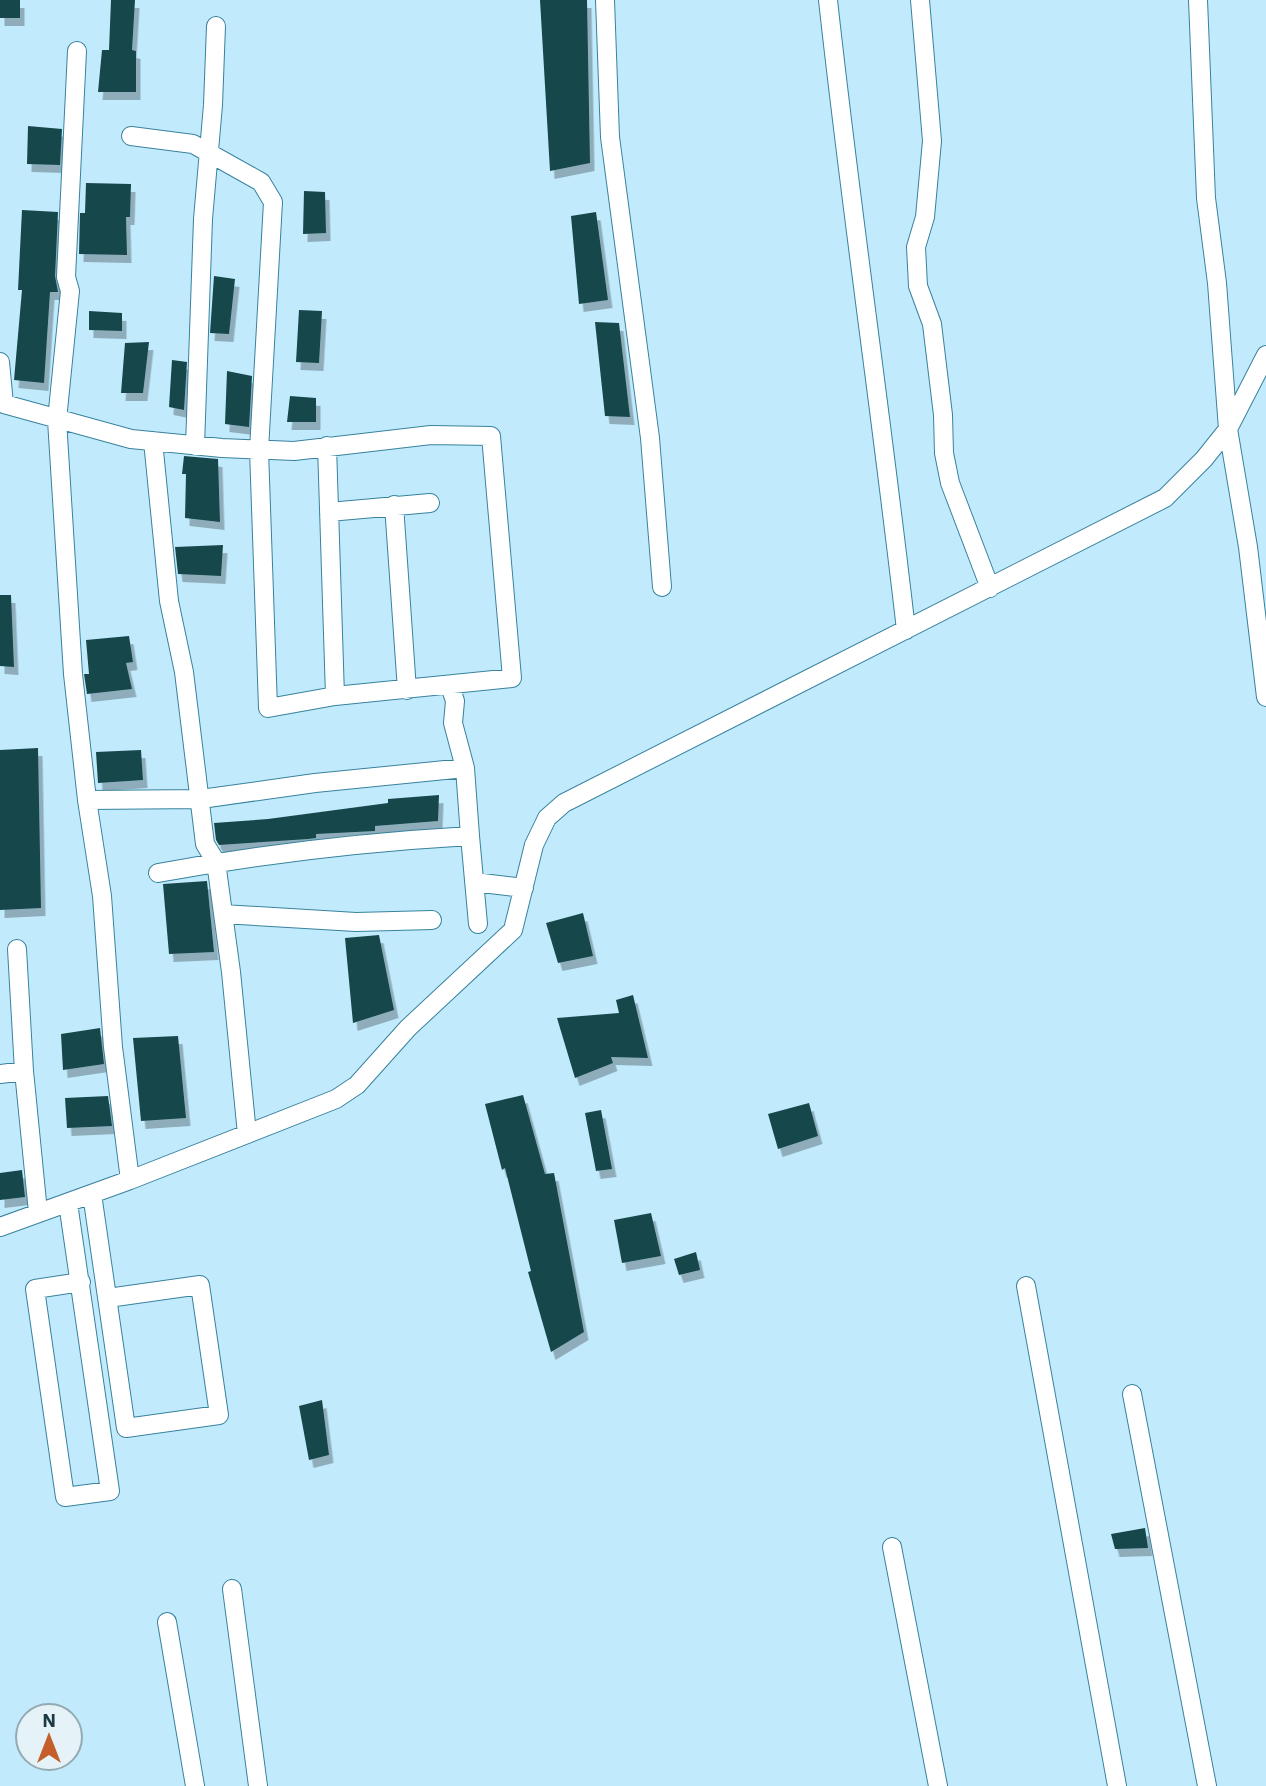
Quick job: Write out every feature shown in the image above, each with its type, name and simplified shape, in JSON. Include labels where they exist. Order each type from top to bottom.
[{"type":"street","points":[[605,0],[610,137],[650,438],[662,587]]},
{"type":"street","points":[[828,0],[848,182],[880,407],[906,630]]},
{"type":"street","points":[[920,0],[932,141],[925,217],[916,247],[918,286],[932,324],[943,415],[944,453],[950,483],[990,588]]},
{"type":"street","points":[[1198,0],[1206,198],[1217,283],[1228,429],[1248,547],[1266,697]]},
{"type":"street","points":[[195,446],[203,219],[216,26]]},
{"type":"street","points":[[77,51],[66,277],[71,291],[57,420],[73,674],[87,800],[102,896],[113,1047],[130,1180]]},
{"type":"street","points":[[0,362],[4,404],[57,420],[153,441],[195,446],[259,450],[294,452],[431,435],[491,436],[512,678],[335,696],[268,708],[259,450],[274,226],[273,202],[261,182],[193,144],[131,136]]},
{"type":"street","points":[[0,1227],[130,1180],[336,1099],[357,1085],[408,1028],[513,930],[534,845],[547,818],[564,803],[1165,498],[1204,459],[1228,429],[1266,355]]},
{"type":"street","points":[[153,441],[169,601],[184,672],[205,844],[216,862],[247,1134]]},
{"type":"street","points":[[327,446],[335,696]]},
{"type":"street","points":[[329,512],[430,503]]},
{"type":"street","points":[[394,505],[407,690]]},
{"type":"street","points":[[450,686],[455,701],[453,723],[465,768],[478,924]]},
{"type":"street","points":[[87,800],[201,799],[315,783],[465,768]]},
{"type":"street","points":[[158,873],[216,862],[401,840],[470,836]]},
{"type":"street","points":[[474,882],[524,888]]},
{"type":"street","points":[[223,914],[356,922],[432,920]]},
{"type":"street","points":[[17,949],[24,1071],[38,1212]]},
{"type":"street","points":[[0,1074],[24,1071]]},
{"type":"street","points":[[92,1194],[126,1428],[219,1415],[200,1285],[108,1298]]},
{"type":"street","points":[[68,1203],[81,1282],[110,1491],[65,1497],[35,1289],[81,1282]]},
{"type":"street","points":[[1026,1286],[1117,1786]]},
{"type":"street","points":[[1132,1394],[1207,1786]]},
{"type":"street","points":[[892,1547],[938,1786]]},
{"type":"street","points":[[232,1589],[258,1786]]},
{"type":"street","points":[[167,1622],[195,1786]]},
{"type":"building","points":[[0,0],[20,0],[20,18],[0,18]]},
{"type":"building","points":[[111,0],[135,0],[132,50],[136,51],[136,92],[98,92],[102,50],[109,50]]},
{"type":"building","points":[[540,0],[587,0],[590,163],[550,171]]},
{"type":"building","points":[[28,126],[62,129],[60,165],[27,164]]},
{"type":"building","points":[[86,183],[131,184],[130,217],[126,217],[127,255],[79,254],[80,213],[85,213]]},
{"type":"building","points":[[304,191],[325,192],[326,233],[303,234]]},
{"type":"building","points":[[22,210],[58,212],[55,276],[58,292],[50,292],[44,383],[14,380],[22,290],[18,290]]},
{"type":"building","points":[[596,212],[608,300],[579,304],[571,216]]},
{"type":"building","points":[[214,276],[235,279],[229,334],[210,333]]},
{"type":"building","points":[[299,310],[322,311],[319,363],[296,362]]},
{"type":"building","points":[[89,311],[122,313],[122,331],[89,330]]},
{"type":"building","points":[[595,322],[619,323],[630,417],[605,416]]},
{"type":"building","points":[[149,342],[143,393],[121,393],[125,343]]},
{"type":"building","points":[[172,360],[187,362],[184,410],[169,407]]},
{"type":"building","points":[[227,371],[252,376],[249,427],[225,424]]},
{"type":"building","points":[[290,396],[316,398],[316,422],[287,422]]},
{"type":"building","points":[[184,456],[218,459],[220,522],[185,518],[186,474],[182,474]]},
{"type":"building","points":[[223,545],[221,576],[178,574],[175,547]]},
{"type":"building","points":[[0,595],[11,595],[14,667],[0,666]]},
{"type":"building","points":[[129,636],[133,662],[126,663],[132,689],[87,694],[84,674],[89,674],[86,640]]},
{"type":"building","points":[[38,748],[41,908],[0,910],[0,750]]},
{"type":"building","points":[[141,750],[143,780],[98,783],[96,752]]},
{"type":"building","points":[[439,795],[438,821],[375,826],[375,831],[316,834],[316,838],[308,839],[219,845],[216,840],[214,823],[268,819],[388,803],[388,799]]},
{"type":"building","points":[[207,881],[214,952],[169,954],[163,884]]},
{"type":"building","points":[[583,913],[593,956],[558,963],[546,923]]},
{"type":"building","points":[[379,935],[394,1010],[353,1023],[345,938]]},
{"type":"building","points":[[633,995],[648,1058],[611,1057],[613,1063],[575,1078],[557,1018],[619,1013],[616,1000]]},
{"type":"building","points":[[100,1028],[104,1064],[63,1070],[61,1034]]},
{"type":"building","points":[[178,1036],[186,1118],[141,1121],[133,1038]]},
{"type":"building","points":[[523,1095],[545,1174],[554,1173],[584,1332],[551,1352],[528,1272],[531,1271],[505,1168],[502,1170],[485,1104]]},
{"type":"building","points":[[108,1096],[112,1126],[67,1128],[65,1098]]},
{"type":"building","points":[[809,1103],[818,1136],[778,1149],[768,1114]]},
{"type":"building","points":[[601,1110],[612,1169],[596,1171],[585,1113]]},
{"type":"building","points":[[22,1170],[25,1197],[0,1200],[0,1173]]},
{"type":"building","points":[[651,1213],[661,1256],[622,1263],[614,1220]]},
{"type":"building","points":[[696,1252],[700,1270],[679,1275],[674,1259]]},
{"type":"building","points":[[322,1400],[329,1455],[309,1460],[299,1406]]},
{"type":"building","points":[[1145,1528],[1148,1548],[1115,1549],[1111,1534]]}]
